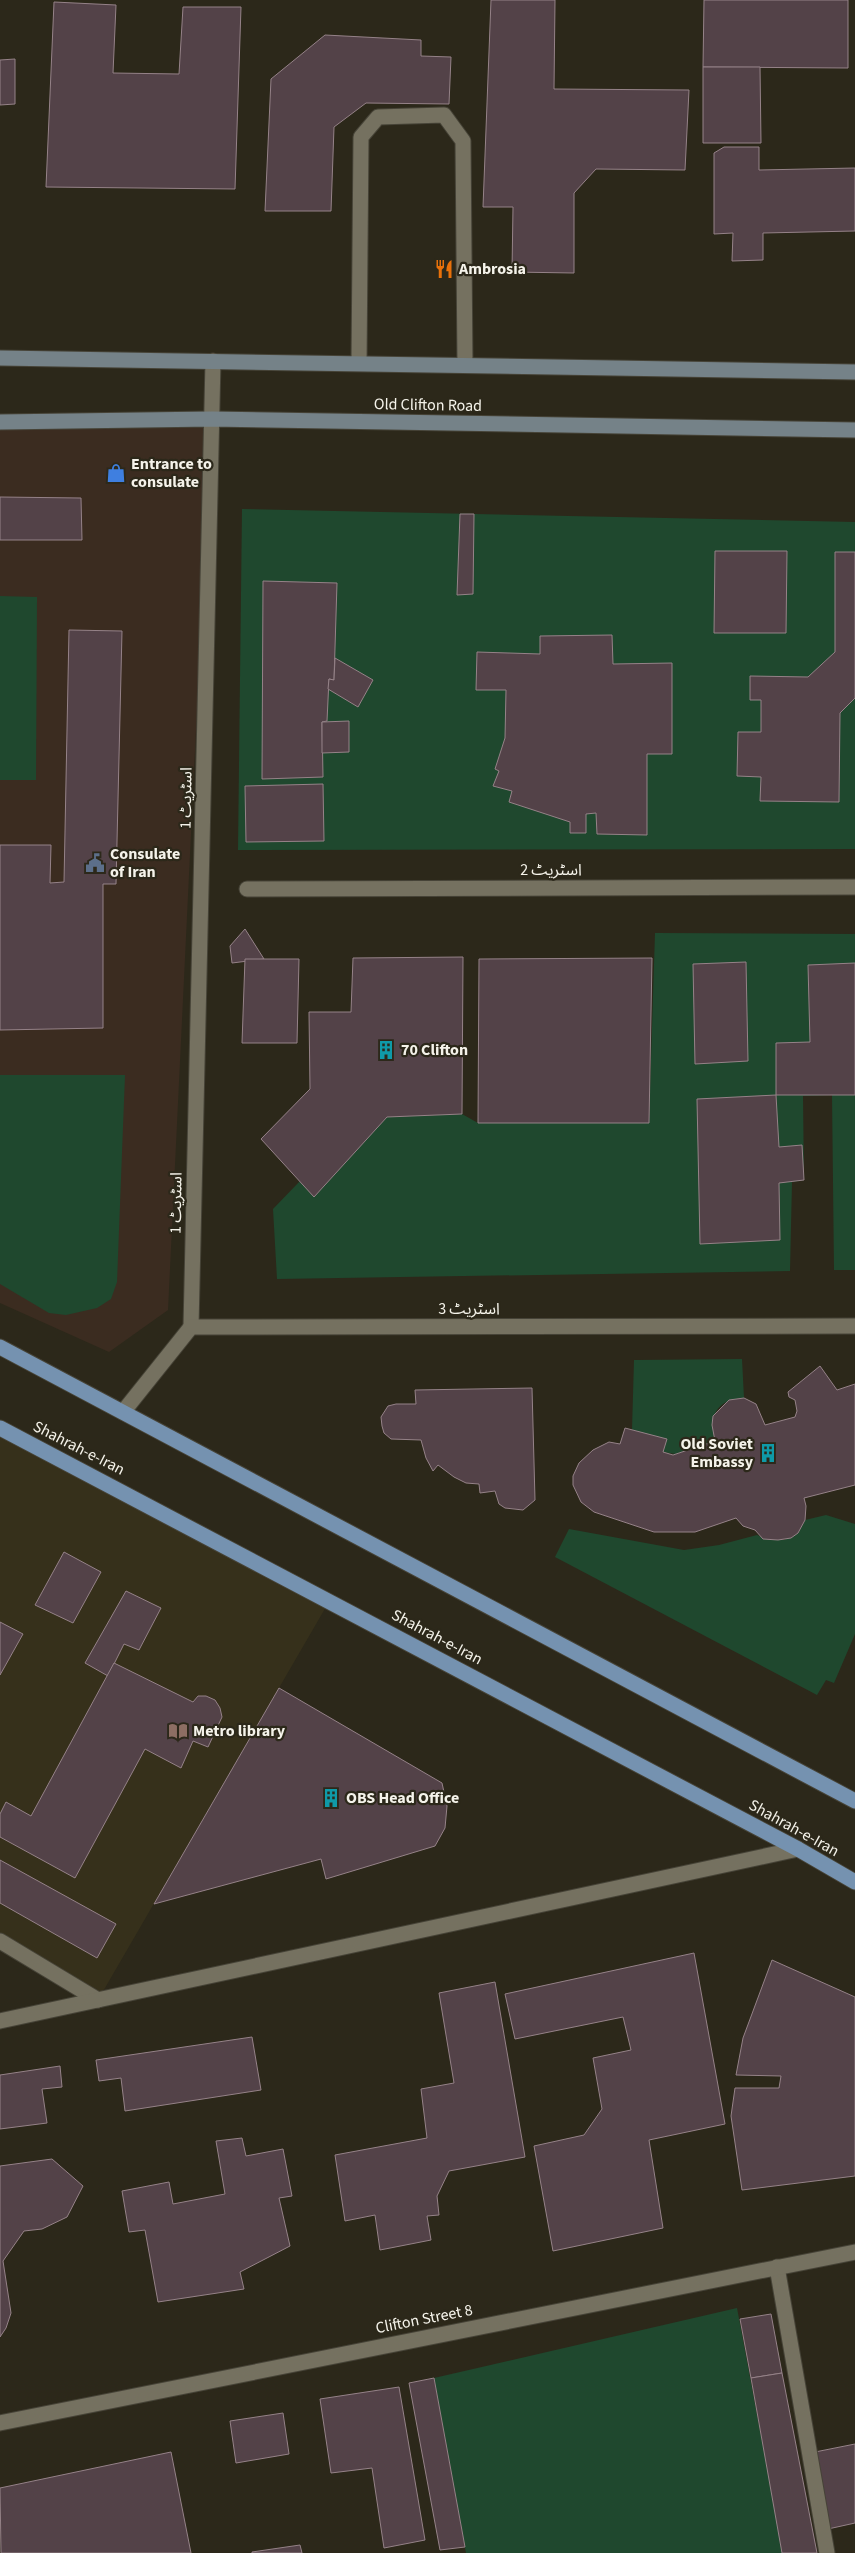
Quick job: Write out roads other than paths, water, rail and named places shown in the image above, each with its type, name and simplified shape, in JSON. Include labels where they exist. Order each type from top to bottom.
[{"type":"main road","points":[[0,1347],[855,1801]]},
{"type":"main road","name":"Shahrah-e-Iran","points":[[0,1428],[798,1849],[855,1882]]},
{"type":"street","points":[[359,363],[361,136],[378,117],[444,115],[463,141],[465,366]]},
{"type":"street","points":[[0,358],[855,372]]},
{"type":"street","name":"اسٹریٹ 1","points":[[191,1327],[212,361]]},
{"type":"street","name":"Old Clifton Road","points":[[0,422],[212,419],[855,430]]},
{"type":"street","name":"اسٹریٹ 2","points":[[247,889],[855,887]]},
{"type":"street","name":"اسٹریٹ 3","points":[[191,1327],[855,1326]]},
{"type":"street","points":[[123,1412],[191,1327]]},
{"type":"street","points":[[0,2020],[798,1849]]},
{"type":"street","points":[[0,1941],[98,2000]]},
{"type":"street","name":"Clifton Street 8","points":[[0,2423],[855,2252]]},
{"type":"street","points":[[777,2267],[827,2553]]},
{"type":"place","name":"Ambrosia","points":[[444,269]]},
{"type":"place","name":"Entrance to consulate","points":[[116,473]]},
{"type":"place","name":"Consulate of Iran","points":[[95,863]]},
{"type":"place","name":"70 Clifton","points":[[386,1050]]},
{"type":"place","name":"Old Soviet Embassy","points":[[768,1453]]},
{"type":"place","name":"Metro library","points":[[178,1731]]},
{"type":"place","name":"OBS Head Office","points":[[331,1798]]}]
